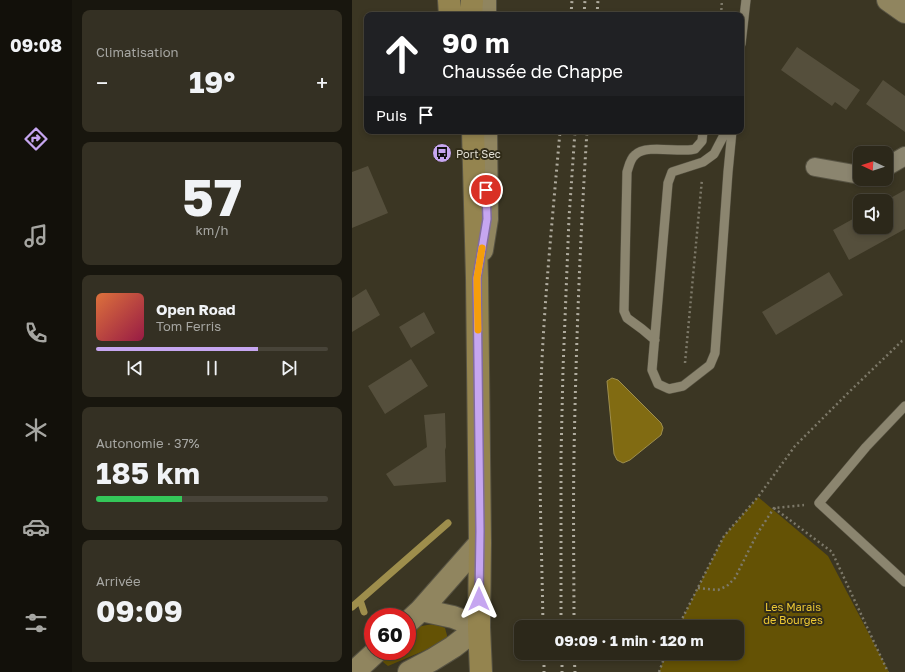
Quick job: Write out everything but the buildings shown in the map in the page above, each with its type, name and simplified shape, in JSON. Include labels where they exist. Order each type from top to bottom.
[{"type":"main road","points":[[449,0],[450,12]]},
{"type":"main road","points":[[471,12],[472,0]]},
{"type":"main road","points":[[485,0],[485,12]]},
{"type":"main road","points":[[888,0],[905,12]]},
{"type":"main road","points":[[459,134],[463,210],[477,278]]},
{"type":"main road","points":[[473,134],[477,278],[480,543],[479,627],[481,672]]},
{"type":"main road","points":[[477,278],[487,219],[486,134]]},
{"type":"main road","points":[[416,615],[480,543]]},
{"type":"main road","points":[[416,617],[453,618],[479,627]]},
{"type":"main road","points":[[409,672],[453,647],[479,627]]},
{"type":"main road","points":[[354,672],[367,660]]},
{"type":"street","points":[[893,163],[905,156]]},
{"type":"street","points":[[814,167],[853,174]]},
{"type":"lane","points":[[744,12],[746,0]]},
{"type":"lane","points":[[744,17],[752,0]]},
{"type":"lane","points":[[655,340],[627,318],[624,312],[627,172],[630,161],[641,151],[652,149],[695,149],[702,141],[703,134]]},
{"type":"lane","points":[[724,134],[714,154],[703,162],[672,172],[668,183],[652,370],[658,384],[669,389],[683,386],[710,365],[715,353],[732,134]]},
{"type":"lane","points":[[905,406],[866,447],[819,503],[905,582]]},
{"type":"path","points":[[721,12],[722,0]]},
{"type":"path","points":[[683,386],[702,178]]},
{"type":"path","points":[[682,620],[724,536],[758,497],[795,446],[849,392],[902,341],[905,340]]},
{"type":"path","points":[[774,508],[819,503]]},
{"type":"path","points":[[698,588],[718,590],[727,586],[735,578],[757,534],[774,508]]},
{"type":"path","points":[[774,508],[832,552],[888,672]]},
{"type":"path","points":[[659,672],[663,660]]},
{"type":"green space","name":"Les Marais de Bourges","points":[[758,497],[828,556],[889,672],[659,672],[663,660],[744,660],[744,620],[682,620],[724,536]]},
{"type":"green space","points":[[436,624],[445,628],[448,639],[416,654],[416,628]]},
{"type":"green space","points":[[383,660],[402,660],[388,666],[383,662]]},
{"type":"shaded area","points":[[612,378],[618,380],[661,423],[663,428],[661,435],[630,460],[623,463],[617,460],[614,454],[607,381]]},
{"type":"waterway","points":[[360,600],[448,523]]},
{"type":"waterway","points":[[352,607],[360,600],[364,612]]},
{"type":"railway","points":[[571,12],[572,0]]},
{"type":"railway","points":[[584,12],[585,0]]},
{"type":"railway","points":[[597,12],[598,0]]},
{"type":"railway","points":[[543,620],[540,468],[541,379],[560,134]]},
{"type":"railway","points":[[561,620],[561,456],[563,369],[569,218],[575,134]]},
{"type":"railway","points":[[574,620],[576,374],[580,252],[587,134]]},
{"type":"railway","points":[[544,660],[544,672]]},
{"type":"railway","points":[[562,660],[562,672]]},
{"type":"railway","points":[[574,660],[575,672]]},
{"type":"slow traffic","points":[[478,330],[477,278],[482,248]]},
{"type":"place","name":"Port Sec","points":[[442,153]]},
{"type":"route","points":[[479,599],[480,531],[477,278],[487,219],[486,190]]}]
